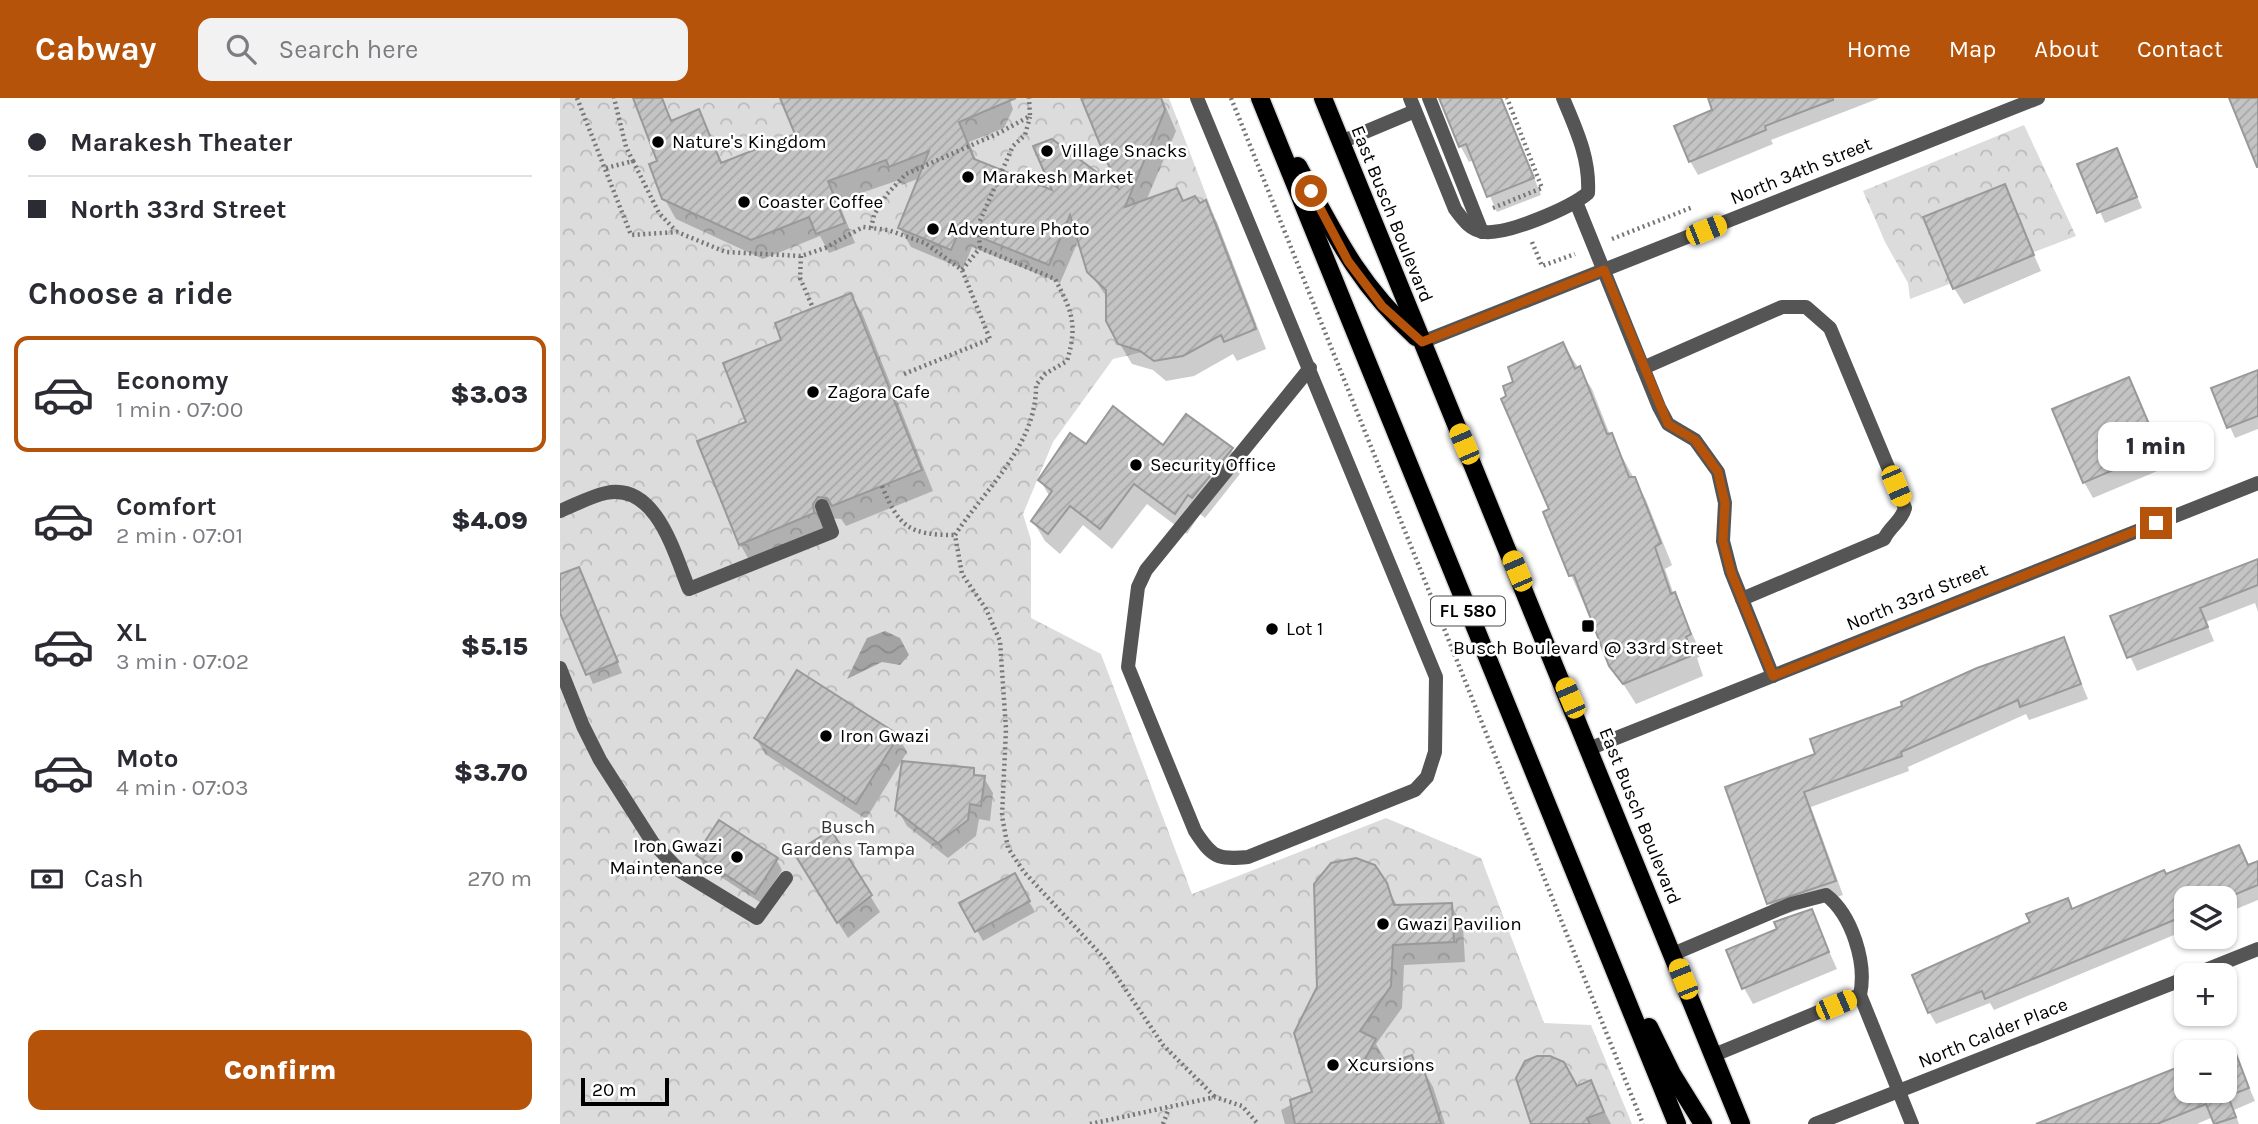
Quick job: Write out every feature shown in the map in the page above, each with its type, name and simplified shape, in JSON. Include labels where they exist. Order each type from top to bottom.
[{"type":"main road","points":[[1261,98],[1348,261],[1382,306],[1422,342]]},
{"type":"main road","name":"FL 580","points":[[1261,98],[1677,1124]]},
{"type":"main road","name":"East Busch Boulevard","points":[[1323,98],[1591,748],[1741,1124]]},
{"type":"main road","points":[[1576,876],[1672,1074],[1703,1124]]},
{"type":"street","points":[[1197,98],[1310,369],[1436,677],[1435,752],[1427,777],[1415,790],[1248,856],[1224,859],[1208,851],[1195,831],[1128,667],[1138,587],[1146,570],[1310,369]]},
{"type":"street","points":[[1429,98],[1482,232]]},
{"type":"street","points":[[1340,142],[1412,105],[1455,209],[1465,224],[1482,232],[1500,231],[1576,202],[1588,193],[1589,173],[1582,143],[1563,98]]},
{"type":"street","name":"North 34th Street","points":[[1422,342],[2038,98]]},
{"type":"street","points":[[1576,202],[1668,424],[1695,440],[1718,472],[1725,503],[1723,541],[1742,599],[1773,676]]},
{"type":"street","points":[[1643,368],[1782,307],[1806,307],[1830,328],[1905,508],[1903,518],[1888,529],[1884,539],[1742,599]]},
{"type":"street","name":"North 33rd Street","points":[[1591,748],[2258,483]]},
{"type":"street","points":[[560,511],[608,492],[625,494],[640,500],[662,523],[689,589],[832,531],[822,506]]},
{"type":"street","points":[[560,668],[600,760],[653,843],[680,872],[757,918],[786,878]]},
{"type":"street","points":[[1673,954],[1791,904],[1826,895],[1839,905],[1855,944],[1864,976],[1860,995],[1912,1124]]},
{"type":"street","points":[[2223,963],[2258,949]]},
{"type":"street","name":"North Calder Place","points":[[1815,1124],[2174,983]]},
{"type":"street","points":[[1714,1055],[1860,995]]},
{"type":"path","points":[[577,98],[631,235],[677,232]]},
{"type":"path","points":[[614,98],[626,147],[659,213],[677,232],[726,252],[801,256],[825,248],[863,227],[888,230],[925,243],[962,270],[990,339],[904,374]]},
{"type":"path","points":[[962,270],[980,248],[978,225],[1013,146],[1025,135],[1030,116],[1029,98]]},
{"type":"path","points":[[1231,98],[1643,1124]]},
{"type":"path","points":[[1493,208],[1542,188],[1507,98]]},
{"type":"path","points":[[871,228],[874,215],[887,194],[906,174],[999,133],[1030,116]]},
{"type":"path","points":[[606,168],[620,167],[633,160]]},
{"type":"path","points":[[980,248],[1055,279],[1071,308],[1075,336],[1067,361],[1045,374],[1036,385],[1036,400],[1029,425],[1013,457],[955,535],[962,574],[986,609],[1000,641],[1006,729],[1002,816],[1008,848],[1024,872],[1105,959],[1163,1045],[1215,1097],[1242,1106],[1258,1124]]},
{"type":"path","points":[[801,256],[800,278],[813,308]]},
{"type":"path","points":[[882,486],[891,509],[905,527],[928,535],[955,535]]},
{"type":"path","points":[[1090,1124],[1215,1097]]},
{"type":"path","points":[[1163,1124],[1169,1107]]},
{"type":"green space","name":"Busch Gardens Tampa","points":[[560,98],[1169,98],[1256,325],[1113,359],[1053,442],[1023,514],[1031,540],[1031,618],[1101,654],[1192,894],[1386,818],[1481,858],[1544,1023],[1591,1025],[1632,1124],[560,1124]]},
{"type":"green space","points":[[2024,125],[2076,236],[1910,299],[1908,283],[1885,242],[1863,191]]},
{"type":"water","points":[[885,631],[900,638],[909,655],[900,665],[882,662],[847,679],[867,638]]},
{"type":"building","points":[[633,98],[662,98],[671,121],[699,109],[721,163],[795,134],[780,98],[1016,98],[959,122],[974,159],[1052,190],[1033,146],[1052,139],[1118,188],[1081,98],[1161,98],[1165,110],[1125,207],[1177,188],[1183,201],[1195,196],[1200,203],[1206,200],[1256,329],[1224,342],[1221,335],[1183,356],[1154,361],[1140,351],[1118,344],[1106,321],[1106,290],[1087,272],[1070,215],[1049,265],[960,229],[951,250],[898,228],[929,151],[889,167],[886,160],[828,181],[845,223],[816,234],[809,217],[751,240],[662,199],[649,164],[657,161]]},
{"type":"building","points":[[1439,98],[1501,98],[1534,178],[1487,197],[1466,144],[1459,147]]},
{"type":"building","points":[[1708,98],[1833,100],[1765,126],[1766,130],[1689,162],[1674,126],[1712,110]]},
{"type":"building","points":[[2229,98],[2258,98],[2258,167],[2257,167]]},
{"type":"building","points":[[2117,148],[2137,197],[2097,213],[2077,164]]},
{"type":"building","points":[[2005,184],[2034,255],[1953,289],[1923,217]]},
{"type":"building","name":"Zagora Cafe","points":[[851,293],[922,470],[832,506],[827,498],[818,497],[813,504],[814,513],[739,545],[697,441],[746,422],[723,363],[781,340],[775,323]]},
{"type":"building","points":[[1563,342],[1575,369],[1580,366],[1607,434],[1612,433],[1629,477],[1635,477],[1661,543],[1655,547],[1671,594],[1675,592],[1691,634],[1686,637],[1693,655],[1623,684],[1609,666],[1574,575],[1569,576],[1543,512],[1549,509],[1501,399],[1506,396],[1503,386],[1513,382],[1508,367]]},
{"type":"building","points":[[2258,370],[2258,416],[2227,428],[2211,388]]},
{"type":"building","points":[[2129,377],[2160,450],[2083,483],[2052,409]]},
{"type":"building","name":"Security Office","points":[[1113,406],[1163,445],[1186,414],[1233,448],[1192,498],[1188,495],[1175,514],[1134,484],[1100,529],[1070,506],[1048,534],[1031,521],[1052,491],[1038,480],[1070,433],[1086,444]]},
{"type":"building","points":[[2258,559],[2258,585],[2200,608],[2208,627],[2127,658],[2110,616]]},
{"type":"building","points":[[579,567],[618,662],[586,675],[560,613],[560,574]]},
{"type":"building","points":[[2064,637],[2081,684],[2020,707],[2018,700],[1901,752],[1902,756],[1804,792],[1836,881],[1767,904],[1725,787],[1815,754],[1810,739],[1902,706],[1901,702],[1977,668]]},
{"type":"building","name":"Iron Gwazi","points":[[797,670],[899,735],[856,804],[754,738]]},
{"type":"building","points":[[902,761],[974,768],[974,775],[985,776],[981,806],[970,804],[968,820],[938,843],[895,810]]},
{"type":"building","name":"Iron Gwazi Maintenance","points":[[719,820],[778,858],[755,894],[696,855]]},
{"type":"building","points":[[831,830],[872,895],[837,923],[794,853]]},
{"type":"building","points":[[2239,845],[2248,865],[2258,861],[2258,885],[2237,894],[2237,886],[2174,886],[2174,920],[1985,999],[1982,991],[1928,1013],[1912,975],[2030,922],[2026,914],[2068,898],[2072,909],[2164,870],[2166,874]]},
{"type":"building","points":[[1356,858],[1375,865],[1387,883],[1394,905],[1452,903],[1454,942],[1393,945],[1391,986],[1360,1031],[1376,1039],[1357,1074],[1412,1055],[1416,1066],[1422,1064],[1441,1124],[1295,1124],[1290,1100],[1312,1092],[1294,1033],[1317,987],[1314,884],[1331,863]]},
{"type":"building","points":[[1015,873],[1030,901],[975,932],[959,903]]},
{"type":"building","points":[[1812,909],[1829,952],[1742,989],[1726,950],[1777,929],[1774,922]]},
{"type":"building","points":[[1537,1056],[1550,1056],[1564,1062],[1577,1086],[1591,1080],[1604,1112],[1587,1118],[1590,1124],[1531,1124],[1516,1078],[1525,1061]]},
{"type":"building","points":[[2237,1056],[2249,1088],[2237,1093]]},
{"type":"building","points":[[2174,1069],[2174,1103],[2231,1103],[2236,1117],[2214,1124],[2206,1104],[2157,1124],[2036,1124]]},
{"type":"place","name":"Nature's Kingdom","points":[[658,142]]},
{"type":"place","name":"Village Snacks","points":[[1047,151]]},
{"type":"place","name":"Marakesh Market","points":[[968,177]]},
{"type":"place","name":"Coaster Coffee","points":[[744,202]]},
{"type":"place","name":"Adventure Photo","points":[[933,229]]},
{"type":"place","name":"Zagora Cafe","points":[[813,392]]},
{"type":"place","name":"Security Office","points":[[1136,465]]},
{"type":"place","name":"Busch Boulevard @ 33rd Street","points":[[1588,626]]},
{"type":"place","name":"Lot 1","points":[[1272,629]]},
{"type":"place","name":"Iron Gwazi","points":[[826,736]]},
{"type":"place","name":"Iron Gwazi Maintenance","points":[[737,857]]},
{"type":"place","name":"Gwazi Pavilion","points":[[1383,924]]},
{"type":"place","name":"Xcursions","points":[[1333,1065]]},
{"type":"route","points":[[1311,191],[1348,261],[1382,306],[1422,342],[1604,270],[1668,424],[1695,440],[1718,472],[1725,503],[1723,541],[1731,572],[1773,676],[2156,523]]}]
